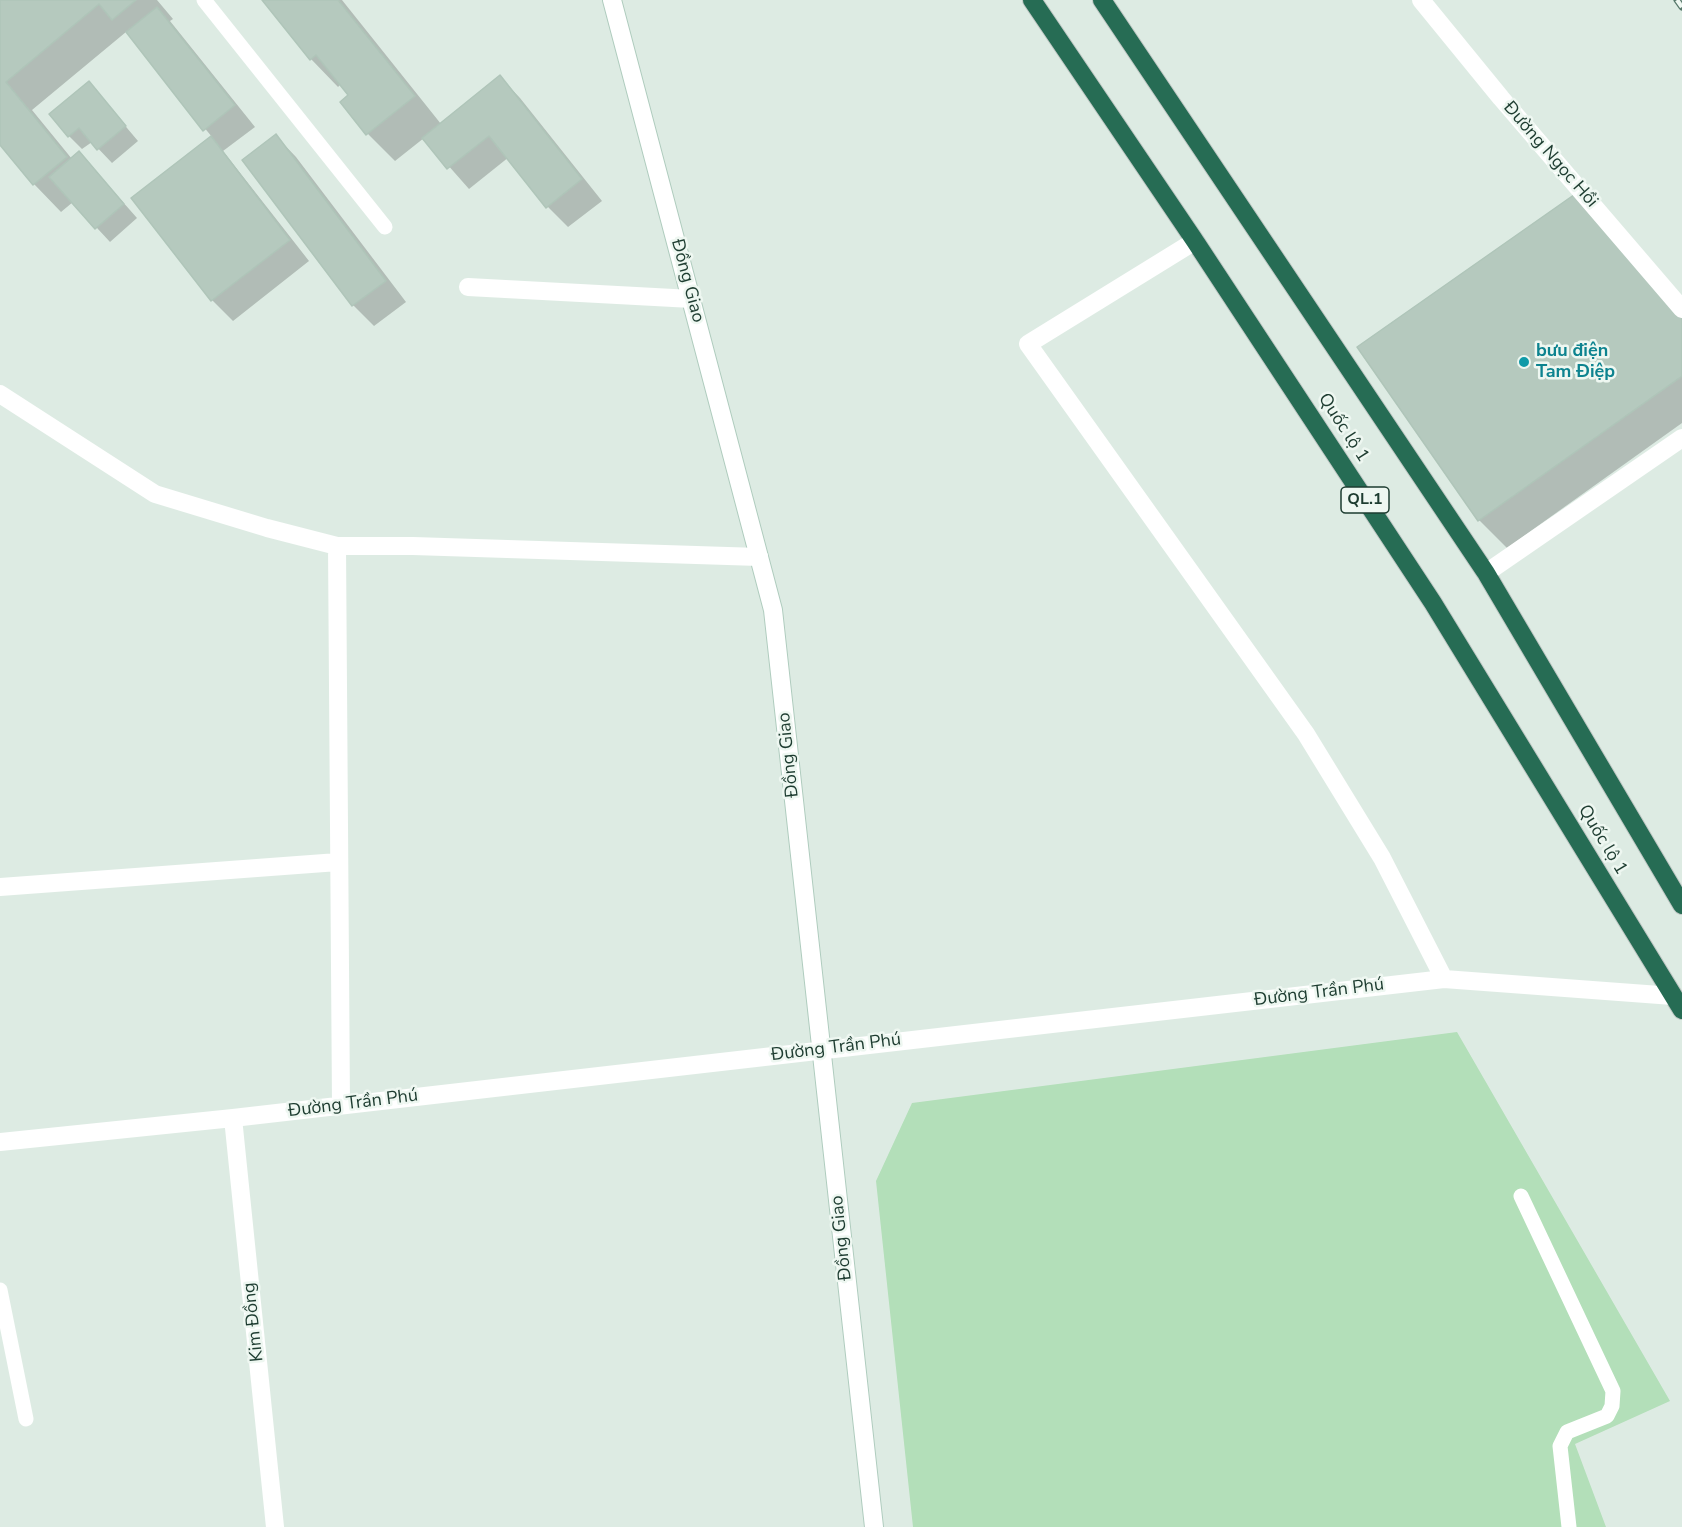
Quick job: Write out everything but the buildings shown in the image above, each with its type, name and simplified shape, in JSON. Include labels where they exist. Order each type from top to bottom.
[{"type":"highway","name":"Quốc lộ 1","points":[[1032,0],[1195,241],[1433,603],[1679,1001]]},
{"type":"highway","name":"Quốc lộ 1","points":[[1102,0],[1486,573],[1682,905]]},
{"type":"street","name":"Đồng Giao","points":[[612,0],[773,610],[874,1527]]},
{"type":"street","name":"Đường Ngọc Hồi","points":[[1421,0],[1501,98],[1682,309]]},
{"type":"street","points":[[1195,241],[1028,344],[1306,734],[1382,858],[1444,979]]},
{"type":"street","points":[[468,287],[692,299]]},
{"type":"street","points":[[0,394],[155,494],[267,528],[337,546],[413,546],[759,556]]},
{"type":"street","points":[[1486,573],[1682,438]]},
{"type":"street","points":[[337,546],[341,1105]]},
{"type":"street","points":[[0,887],[338,862]]},
{"type":"street","name":"Đường Trần Phú","points":[[0,1142],[233,1118],[1444,979],[1679,1001]]},
{"type":"street","name":"Kim Đồng","points":[[233,1118],[275,1527]]},
{"type":"lane","points":[[204,0],[385,227]]},
{"type":"lane","points":[[1521,1196],[1613,1391],[1612,1406],[1607,1416],[1567,1432],[1560,1446],[1569,1527]]},
{"type":"lane","points":[[0,1290],[26,1419]]},
{"type":"green space","points":[[1457,1032],[1670,1401],[1575,1444],[1606,1527],[913,1527],[876,1181],[912,1103]]},
{"type":"railway","points":[[1677,0],[1682,7]]},
{"type":"place","name":"bưu điện Tam Điệp","points":[[1524,362]]}]
